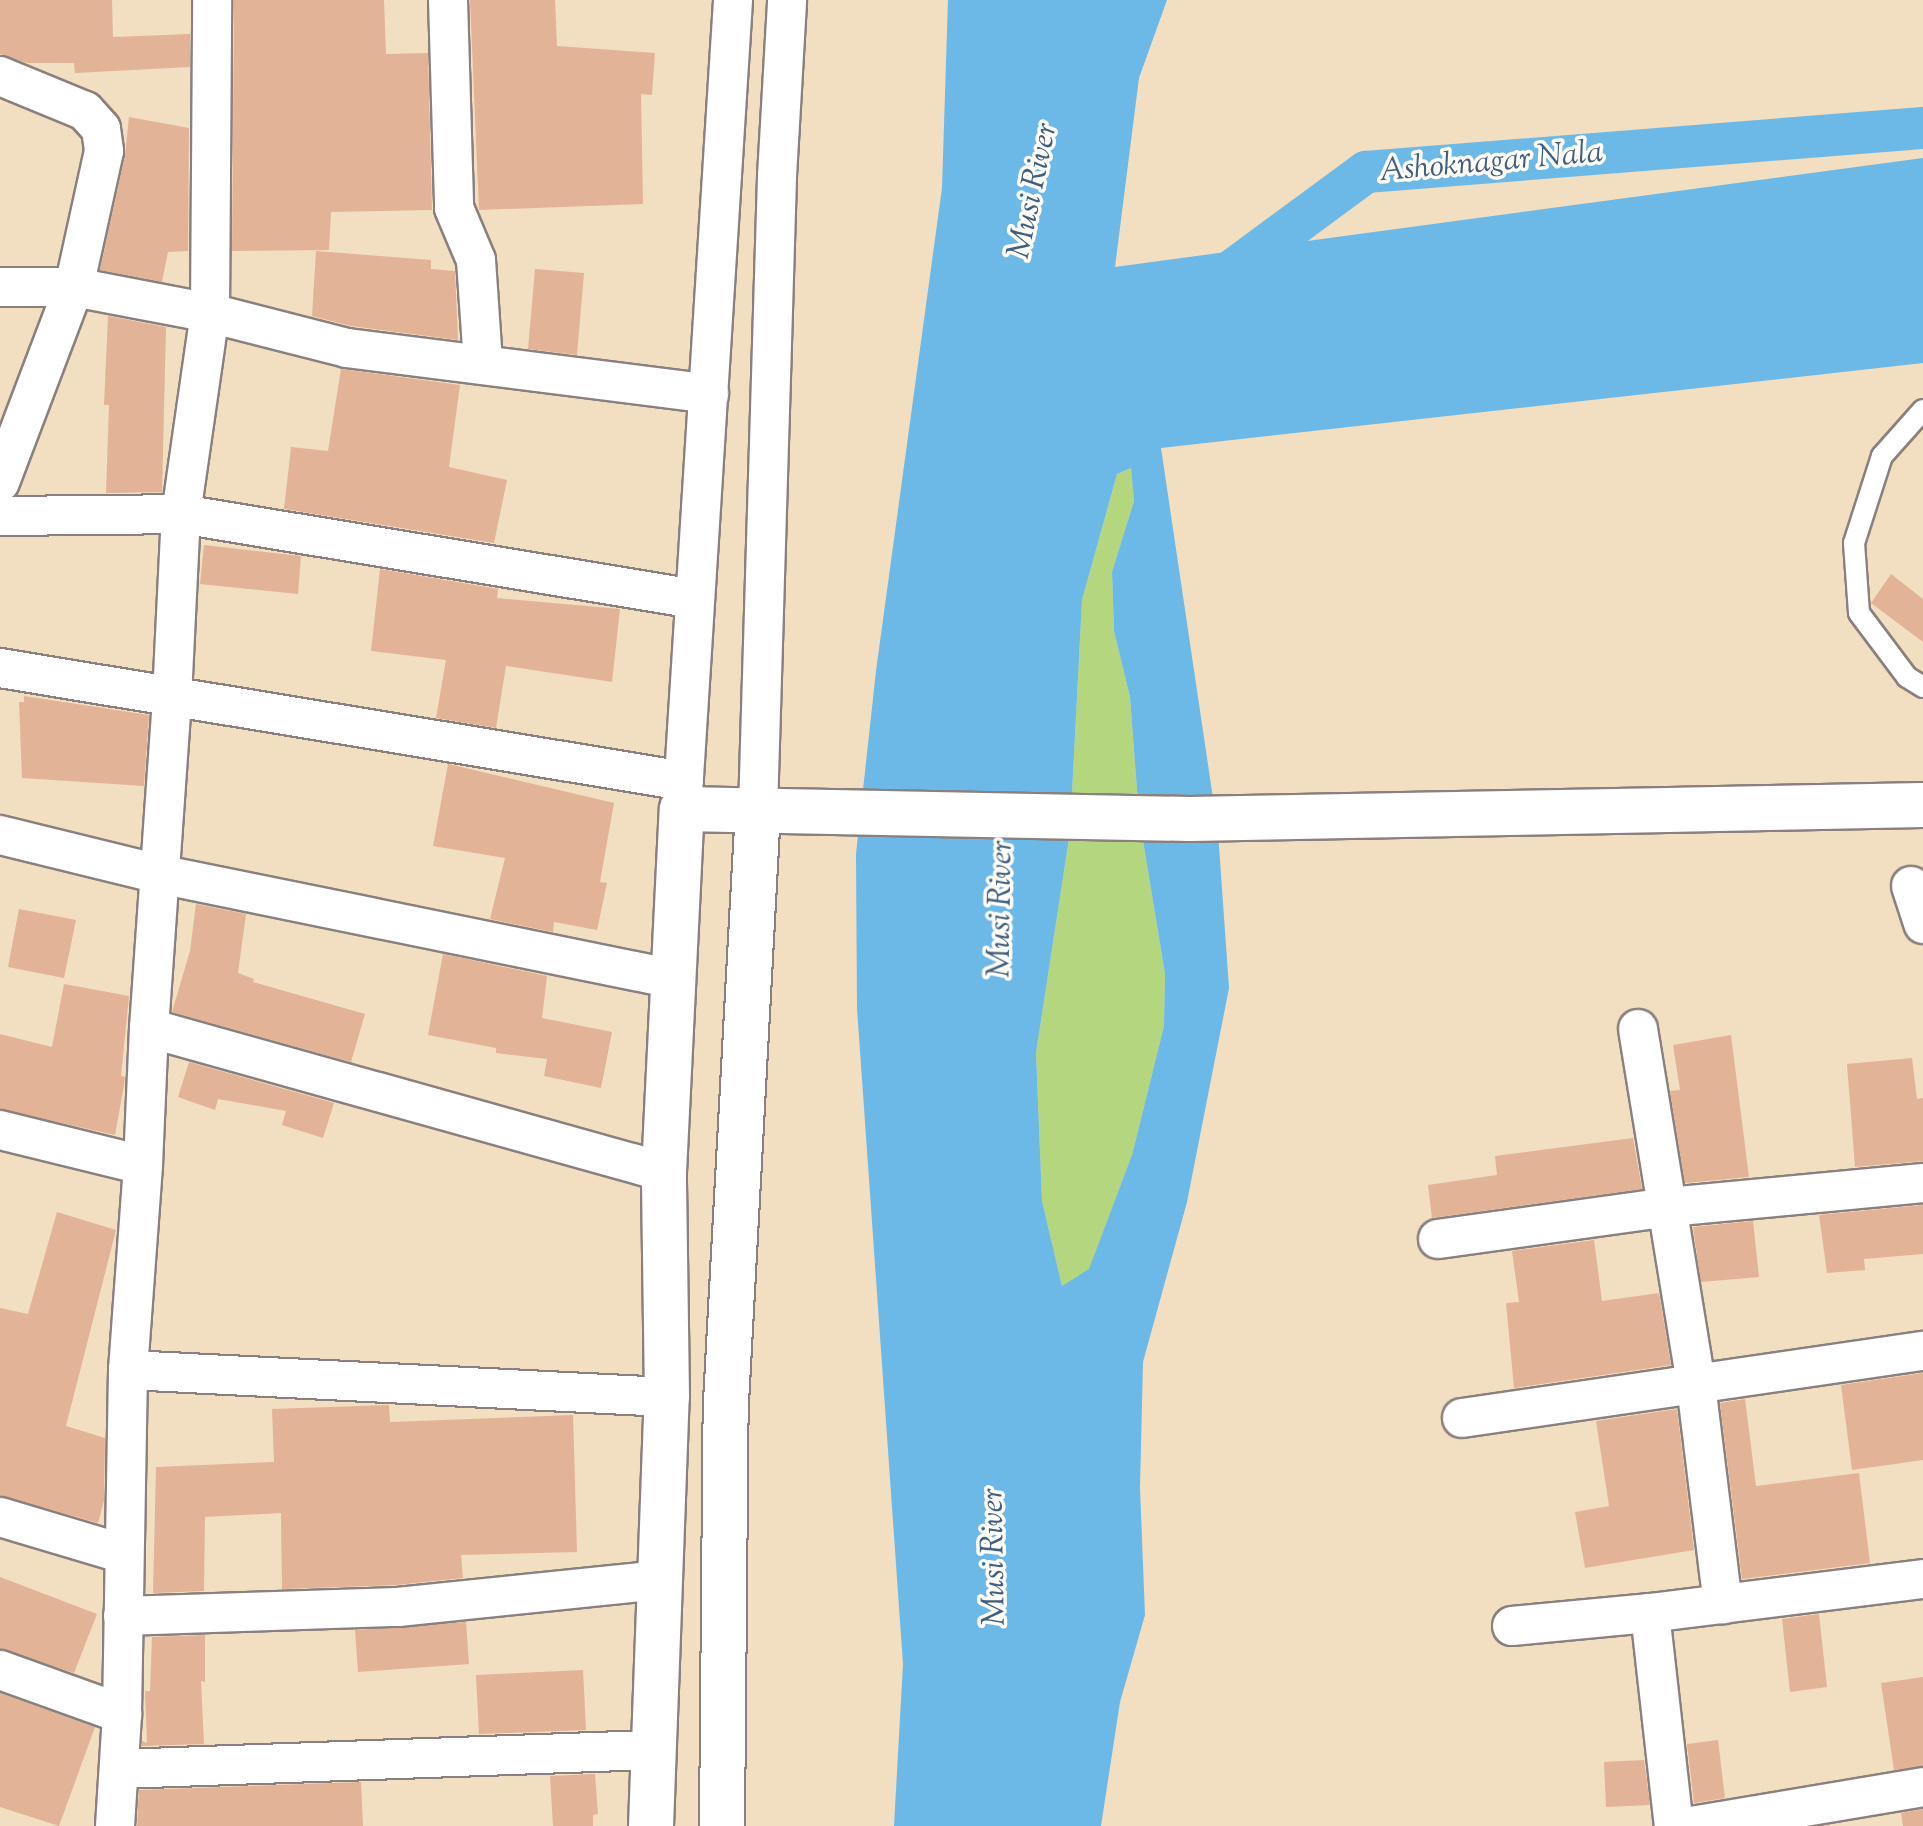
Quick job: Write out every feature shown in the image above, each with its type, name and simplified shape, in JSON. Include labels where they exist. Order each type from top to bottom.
[{"type":"street","points":[[115,1826],[122,1714],[128,1370],[181,514],[210,313],[212,0]]},
{"type":"street","points":[[448,0],[454,208],[476,260],[483,364]]},
{"type":"street","points":[[651,1826],[667,1397],[664,1172],[683,795],[733,0]]},
{"type":"street","points":[[722,1826],[726,1402],[758,810],[777,176],[787,0]]},
{"type":"street","points":[[0,76],[85,111],[101,129],[104,151],[74,287],[0,482]]},
{"type":"street","points":[[0,287],[74,287],[210,313],[347,348],[709,394]]},
{"type":"street","points":[[0,516],[181,514],[695,599]]},
{"type":"street","points":[[0,668],[172,697],[758,810],[1190,819],[1923,805]]},
{"type":"street","points":[[0,835],[159,874],[674,979]]},
{"type":"street","points":[[1911,886],[1923,924]]},
{"type":"street","points":[[149,1028],[664,1172]]},
{"type":"street","points":[[1638,1029],[1696,1385],[1723,1604]]},
{"type":"street","points":[[0,1130],[143,1165]]},
{"type":"street","points":[[1438,1239],[1669,1207],[1923,1183]]},
{"type":"street","points":[[1462,1418],[1923,1351]]},
{"type":"street","points":[[128,1370],[667,1397]]},
{"type":"street","points":[[0,1517],[124,1554]]},
{"type":"street","points":[[1512,1626],[1650,1613],[1923,1579]]},
{"type":"street","points":[[123,1616],[398,1607],[659,1580]]},
{"type":"street","points":[[1650,1613],[1674,1826]]},
{"type":"street","points":[[0,1670],[122,1714]]},
{"type":"street","points":[[120,1769],[652,1750]]},
{"type":"street","points":[[1691,1826],[1811,1816],[1923,1787]]},
{"type":"lane","points":[[1923,410],[1882,456],[1854,543],[1859,613],[1907,677],[1923,687]]},
{"type":"green space","points":[[1131,468],[1134,501],[1112,572],[1114,631],[1130,697],[1139,816],[1165,974],[1164,1026],[1132,1155],[1089,1270],[1062,1286],[1042,1201],[1036,1053],[1070,832],[1082,600],[1117,474]]},
{"type":"water","name":"Musi River","points":[[948,0],[1167,0],[1139,78],[1115,267],[1923,158],[1923,363],[1161,448],[1218,832],[1229,988],[1187,1202],[1143,1362],[1140,1488],[1145,1615],[1120,1702],[1101,1826],[894,1826],[903,1664],[857,1008],[856,854],[876,671],[942,188]],"holes":[[[1131,468],[1134,501],[1112,572],[1114,631],[1130,697],[1139,816],[1165,974],[1164,1026],[1132,1155],[1089,1269],[1062,1286],[1042,1201],[1036,1053],[1070,832],[1082,600],[1117,474]]]},
{"type":"building","points":[[0,0],[112,0],[113,37],[190,34],[190,67],[75,73],[74,63],[27,63],[0,54]]},
{"type":"building","points":[[234,0],[384,0],[386,54],[428,53],[432,210],[331,212],[329,250],[232,251]]},
{"type":"building","points":[[470,0],[555,0],[557,46],[655,53],[652,95],[641,94],[643,204],[479,210]]},
{"type":"building","points":[[129,117],[189,128],[188,251],[168,252],[162,282],[100,270],[125,156]]},
{"type":"building","points":[[316,251],[431,260],[431,269],[455,271],[458,340],[351,326],[312,316]]},
{"type":"building","points":[[535,269],[584,273],[577,355],[528,349]]},
{"type":"building","points":[[108,316],[166,327],[162,492],[106,493],[109,405],[104,405]]},
{"type":"building","points":[[341,369],[460,385],[449,467],[507,480],[494,543],[284,509],[291,447],[328,451]]},
{"type":"building","points":[[204,545],[301,556],[298,594],[200,584]]},
{"type":"building","points":[[380,569],[498,589],[497,598],[620,609],[612,682],[506,666],[496,728],[436,718],[446,660],[371,651]]},
{"type":"building","points":[[1891,574],[1923,599],[1923,642],[1871,603]]},
{"type":"building","points":[[24,696],[149,715],[144,786],[22,778],[19,702],[24,702]]},
{"type":"building","points":[[448,764],[614,803],[600,882],[607,883],[597,930],[554,922],[553,932],[490,919],[505,858],[433,846]]},
{"type":"building","points":[[196,904],[246,914],[238,973],[254,979],[253,982],[365,1014],[351,1062],[172,1012],[190,951]]},
{"type":"building","points":[[19,909],[76,920],[64,978],[8,967]]},
{"type":"building","points":[[443,954],[547,976],[542,1018],[612,1032],[601,1088],[544,1076],[547,1059],[496,1053],[496,1048],[428,1035]]},
{"type":"building","points":[[64,984],[129,996],[121,1076],[125,1077],[115,1135],[0,1109],[0,1034],[52,1047]]},
{"type":"building","points":[[1731,1035],[1749,1177],[1685,1183],[1670,1091],[1680,1090],[1673,1045]]},
{"type":"building","points":[[1912,1058],[1917,1099],[1923,1098],[1923,1161],[1855,1167],[1847,1064]]},
{"type":"building","points":[[189,1062],[334,1103],[323,1138],[282,1125],[286,1111],[218,1099],[215,1110],[178,1097]]},
{"type":"building","points":[[1633,1138],[1642,1189],[1432,1218],[1428,1185],[1497,1175],[1495,1156]]},
{"type":"building","points":[[1923,1205],[1923,1254],[1864,1259],[1865,1270],[1827,1273],[1819,1215]]},
{"type":"building","points":[[57,1212],[116,1230],[66,1426],[105,1438],[104,1500],[98,1523],[0,1495],[0,1308],[28,1314]]},
{"type":"building","points":[[1753,1221],[1759,1277],[1701,1282],[1693,1227]]},
{"type":"building","points":[[1594,1240],[1602,1301],[1659,1293],[1671,1365],[1514,1388],[1506,1303],[1519,1302],[1512,1251]]},
{"type":"building","points":[[1923,1373],[1923,1460],[1852,1470],[1841,1385]]},
{"type":"building","points":[[1745,1399],[1756,1486],[1859,1473],[1870,1563],[1742,1579],[1720,1403]]},
{"type":"building","points":[[389,1405],[390,1422],[573,1415],[577,1552],[461,1555],[463,1578],[396,1585],[282,1589],[281,1513],[205,1517],[204,1591],[153,1593],[156,1467],[274,1462],[272,1409]]},
{"type":"building","points":[[1677,1409],[1694,1550],[1585,1568],[1575,1512],[1609,1506],[1596,1421]]},
{"type":"building","points":[[0,1577],[97,1614],[74,1673],[0,1649]]},
{"type":"building","points":[[1819,1614],[1827,1687],[1790,1692],[1782,1619]]},
{"type":"building","points":[[466,1622],[469,1664],[358,1672],[355,1630]]},
{"type":"building","points":[[205,1635],[205,1682],[201,1681],[204,1744],[142,1746],[142,1741],[147,1743],[145,1691],[150,1691],[152,1637]]},
{"type":"building","points":[[583,1670],[586,1730],[479,1734],[476,1675]]},
{"type":"building","points":[[1923,1677],[1923,1766],[1894,1770],[1881,1683]]},
{"type":"building","points":[[0,1693],[95,1727],[59,1826],[0,1807]]},
{"type":"building","points":[[1718,1740],[1725,1798],[1694,1803],[1687,1744]]},
{"type":"building","points":[[1644,1760],[1650,1805],[1606,1807],[1604,1762]]},
{"type":"building","points":[[595,1774],[598,1814],[593,1815],[593,1826],[553,1826],[550,1776]]},
{"type":"building","points":[[361,1782],[363,1826],[137,1826],[139,1790]]},
{"type":"building","points":[[1923,1809],[1923,1826],[1903,1826],[1901,1813]]},
{"type":"waterway","name":"Ashoknagar Nala","points":[[1218,281],[1366,172],[1923,128]]}]
